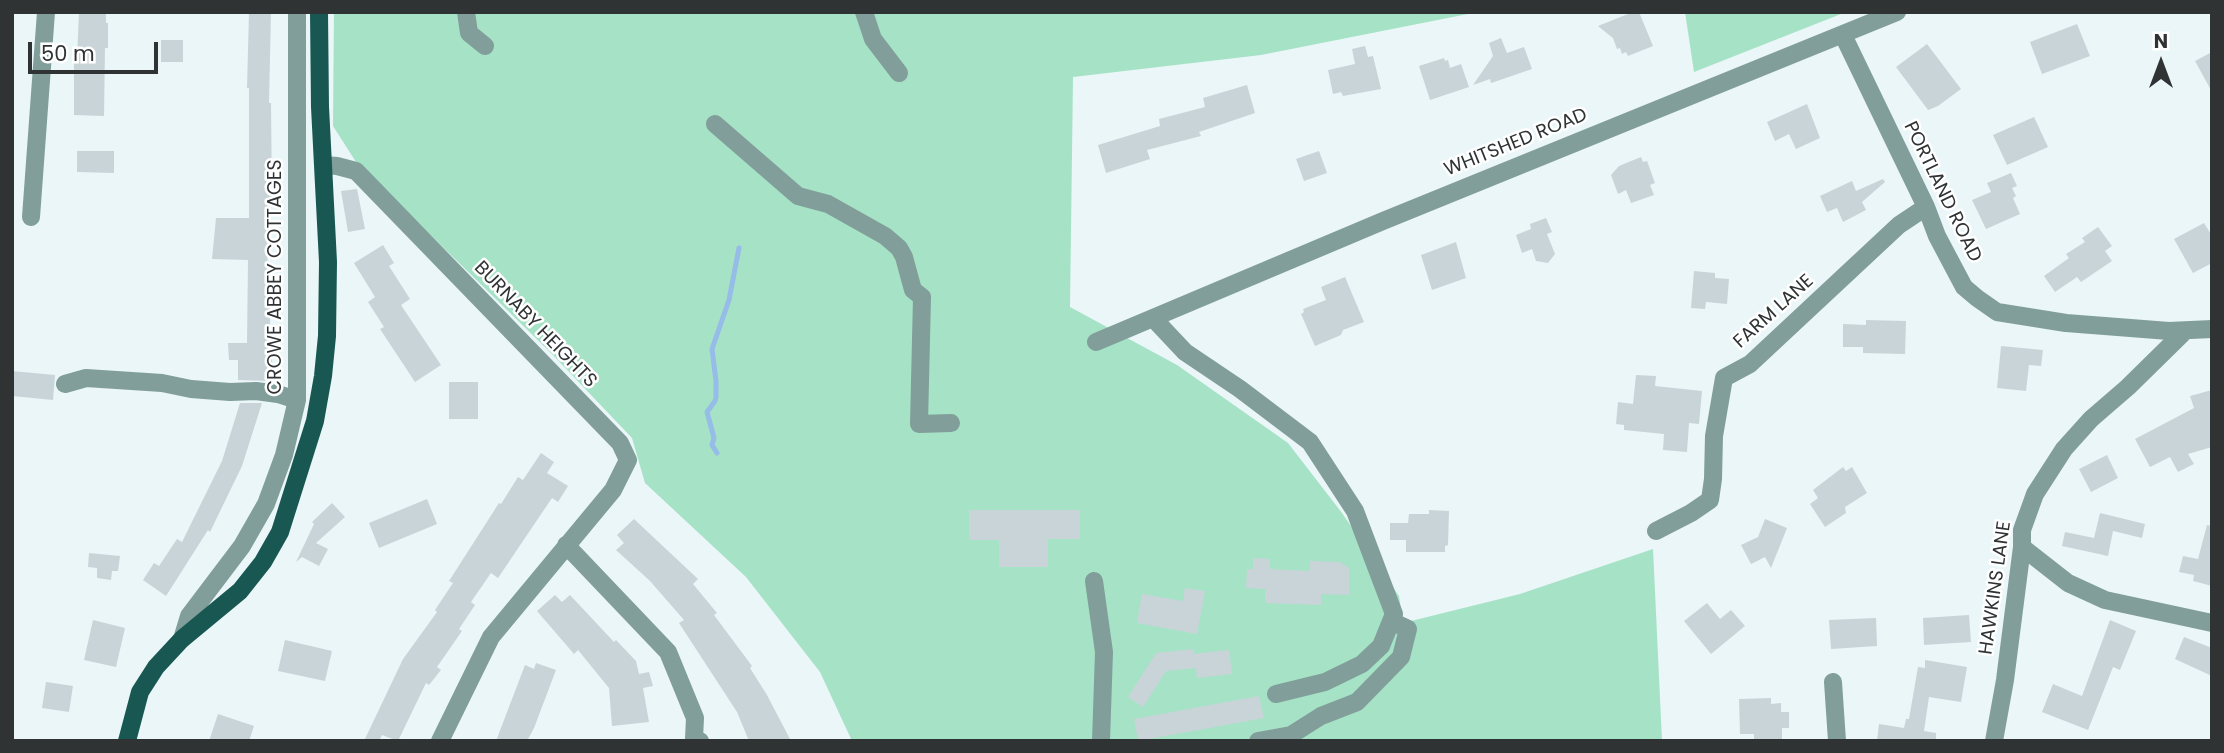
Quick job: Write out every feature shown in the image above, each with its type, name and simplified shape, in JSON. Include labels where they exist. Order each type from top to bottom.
[{"type":"main road","points":[[127,741],[140,692],[156,667],[182,639],[240,591],[263,562],[280,532],[315,421],[325,362],[328,262],[320,107],[319,12]]},
{"type":"street","points":[[31,217],[46,12]]},
{"type":"street","name":"CROWE ABBEY COTTAGES","points":[[182,639],[189,616],[242,546],[266,504],[284,455],[297,400],[297,12]]},
{"type":"street","points":[[466,12],[469,33],[485,46]]},
{"type":"street","points":[[864,12],[873,39],[899,73]]},
{"type":"street","name":"WHITSHED ROAD","points":[[1096,342],[1433,200],[1896,12]]},
{"type":"street","name":"PORTLAND ROAD","points":[[1843,35],[1926,207],[1937,236],[1964,287],[1997,312],[2066,323],[2183,332],[2212,329]]},
{"type":"street","points":[[715,124],[798,196],[828,204],[886,236],[899,248],[913,290],[922,297],[919,424],[951,424]]},
{"type":"street","name":"BURNABY HEIGHTS","points":[[324,165],[356,171],[620,443],[628,460],[613,490],[491,638],[440,741]]},
{"type":"street","name":"FARM LANE","points":[[1656,531],[1710,500],[1714,436],[1724,378],[1750,364],[1899,225],[1926,207]]},
{"type":"street","points":[[1153,318],[1185,352],[1241,389],[1310,442],[1355,511],[1393,617],[1408,628],[1401,657],[1357,702],[1321,716],[1291,735],[1258,741]]},
{"type":"street","name":"HAWKINS LANE","points":[[1994,741],[2005,680],[2022,530],[2035,494],[2064,449],[2091,419],[2128,387],[2183,332]]},
{"type":"street","points":[[65,384],[86,379],[162,383],[191,389],[256,391],[297,400]]},
{"type":"street","points":[[566,545],[667,652],[695,718],[694,739],[701,741]]},
{"type":"street","points":[[2022,547],[2068,583],[2105,600],[2212,623]]},
{"type":"street","points":[[1094,582],[1104,652],[1101,741]]},
{"type":"street","points":[[1276,694],[1325,682],[1362,664],[1381,646],[1393,617]]},
{"type":"street","points":[[1833,682],[1837,741]]},
{"type":"green space","points":[[334,12],[1478,12],[1261,55],[1073,77],[1070,307],[1177,365],[1288,443],[1342,513],[1399,596],[1403,623],[1520,594],[1653,549],[1662,741],[852,741],[820,672],[746,577],[645,483],[632,438],[552,354],[356,162],[333,126]]},
{"type":"green space","points":[[1685,12],[1846,12],[1694,72]]},
{"type":"building","points":[[79,12],[106,12],[108,48],[105,48],[104,116],[74,115],[74,59],[77,59]]},
{"type":"building","points":[[249,12],[271,12],[269,103],[272,205],[269,205],[267,273],[270,273],[272,379],[269,381],[238,380],[238,360],[229,360],[228,343],[247,343],[248,260],[212,259],[216,218],[249,218]]},
{"type":"building","points":[[1639,12],[1653,46],[1628,56],[1626,52],[1622,54],[1620,48],[1617,49],[1613,38],[1598,26]]},
{"type":"building","points":[[2077,24],[2090,56],[2042,74],[2030,42]]},
{"type":"building","points":[[1501,38],[1507,53],[1524,47],[1532,69],[1491,83],[1490,79],[1473,85],[1493,56],[1489,43]]},
{"type":"building","points":[[161,40],[183,40],[183,62],[161,62]]},
{"type":"building","points":[[1927,44],[1961,89],[1928,110],[1896,67]]},
{"type":"building","points":[[1365,46],[1368,57],[1373,56],[1381,89],[1343,96],[1341,92],[1333,94],[1328,70],[1355,64],[1352,49]]},
{"type":"building","points":[[2212,52],[2212,92],[2195,61]]},
{"type":"building","points":[[1444,58],[1445,61],[1448,60],[1450,68],[1461,64],[1469,87],[1430,100],[1419,66]]},
{"type":"building","points":[[1247,85],[1255,113],[1199,132],[1201,136],[1147,150],[1150,159],[1106,173],[1098,145],[1160,126],[1159,119],[1205,107],[1203,98]]},
{"type":"building","points":[[1807,104],[1820,138],[1796,149],[1789,134],[1775,141],[1767,122]]},
{"type":"building","points":[[2034,117],[2048,147],[2007,165],[1993,135]]},
{"type":"building","points":[[77,151],[114,151],[114,173],[77,172]]},
{"type":"building","points":[[1319,151],[1327,173],[1304,181],[1296,159]]},
{"type":"building","points":[[1641,157],[1643,162],[1647,161],[1655,183],[1650,185],[1654,195],[1631,203],[1626,190],[1618,194],[1611,175],[1619,166]]},
{"type":"building","points":[[2011,173],[2017,186],[2012,188],[2016,196],[2013,198],[2020,214],[1986,229],[1972,200],[1991,192],[1987,183]]},
{"type":"building","points":[[1883,179],[1885,182],[1862,202],[1866,210],[1843,222],[1837,208],[1827,212],[1820,196],[1852,181],[1856,191]]},
{"type":"building","points":[[357,189],[365,229],[348,232],[341,191]]},
{"type":"building","points":[[1546,218],[1552,232],[1547,234],[1555,254],[1548,263],[1536,261],[1532,249],[1522,253],[1516,235],[1531,229],[1530,224]]},
{"type":"building","points":[[2204,223],[2212,236],[2212,263],[2193,273],[2174,239]]},
{"type":"building","points":[[2098,227],[2112,246],[2105,251],[2112,261],[2081,282],[2077,277],[2055,292],[2044,276],[2069,258],[2066,254],[2085,242],[2082,238]]},
{"type":"building","points":[[1456,242],[1466,278],[1432,290],[1421,255]]},
{"type":"building","points":[[383,245],[394,263],[389,266],[410,299],[401,305],[441,365],[415,382],[380,329],[384,327],[368,302],[375,297],[354,263]]},
{"type":"building","points":[[1694,271],[1715,273],[1715,278],[1729,279],[1727,304],[1706,302],[1705,309],[1691,308]]},
{"type":"building","points":[[1345,277],[1364,322],[1315,346],[1301,314],[1303,309],[1326,300],[1321,287]]},
{"type":"building","points":[[1866,320],[1906,321],[1905,354],[1863,353],[1863,347],[1843,347],[1843,324],[1866,325]]},
{"type":"building","points":[[2001,346],[2043,350],[2041,366],[2029,365],[2026,391],[1997,388]]},
{"type":"building","points":[[12,371],[55,375],[53,400],[12,396]]},
{"type":"building","points":[[1636,375],[1656,376],[1655,386],[1702,391],[1699,424],[1689,423],[1687,452],[1663,450],[1664,434],[1624,430],[1624,425],[1616,424],[1618,402],[1633,404]]},
{"type":"building","points":[[449,382],[478,382],[478,419],[449,419]]},
{"type":"building","points":[[2212,390],[2212,447],[2188,454],[2194,464],[2178,472],[2170,457],[2150,467],[2135,439],[2194,408],[2190,396]]},
{"type":"building","points":[[240,403],[262,403],[242,466],[210,532],[208,530],[166,596],[143,580],[154,563],[159,566],[177,539],[182,542],[222,461]]},
{"type":"building","points":[[541,453],[554,462],[547,473],[568,486],[558,502],[552,498],[498,578],[491,573],[471,602],[475,605],[459,629],[462,631],[437,667],[441,670],[429,685],[426,683],[398,741],[382,735],[379,741],[364,741],[403,659],[437,612],[435,610],[453,583],[449,581],[499,503],[501,504],[518,477],[523,480]]},
{"type":"building","points":[[2107,455],[2118,478],[2091,492],[2079,469]]},
{"type":"building","points":[[1843,467],[1846,471],[1852,467],[1867,493],[1845,507],[1846,513],[1825,527],[1810,504],[1818,498],[1813,490]]},
{"type":"building","points":[[427,499],[437,524],[379,548],[369,523]]},
{"type":"building","points":[[332,503],[345,517],[316,543],[328,549],[319,566],[302,557],[296,562],[314,524],[312,522]]},
{"type":"building","points":[[969,510],[1080,510],[1080,539],[1048,539],[1048,567],[999,567],[999,540],[969,540]]},
{"type":"building","points":[[1429,510],[1449,511],[1448,545],[1445,546],[1445,552],[1406,552],[1406,540],[1390,540],[1390,523],[1408,523],[1409,514],[1429,514]]},
{"type":"building","points":[[2100,513],[2145,524],[2142,538],[2113,531],[2108,556],[2062,546],[2065,532],[2094,538]]},
{"type":"building","points":[[634,519],[698,579],[693,584],[717,613],[714,615],[752,666],[750,668],[791,741],[749,741],[737,712],[679,623],[684,620],[650,581],[616,550],[624,543],[617,535]]},
{"type":"building","points":[[1765,519],[1787,528],[1771,568],[1765,557],[1751,564],[1741,545],[1758,537]]},
{"type":"building","points":[[2207,525],[2212,526],[2212,586],[2193,581],[2194,575],[2179,572],[2183,556],[2198,559]]},
{"type":"building","points":[[89,553],[120,556],[118,571],[112,571],[111,580],[97,578],[97,568],[88,567]]},
{"type":"building","points":[[1253,558],[1270,559],[1270,569],[1310,571],[1310,561],[1340,562],[1349,568],[1349,595],[1321,594],[1321,605],[1265,603],[1265,589],[1246,588],[1247,569],[1253,569]]},
{"type":"building","points":[[1185,588],[1205,591],[1197,634],[1137,623],[1142,594],[1183,601]]},
{"type":"building","points":[[555,595],[562,602],[570,595],[614,642],[616,640],[636,661],[639,674],[649,672],[653,686],[643,688],[649,722],[612,726],[609,688],[578,650],[574,654],[537,611]]},
{"type":"building","points":[[1707,603],[1720,619],[1731,610],[1745,626],[1711,654],[1684,621]]},
{"type":"building","points":[[1969,615],[1971,642],[1924,645],[1923,618]]},
{"type":"building","points":[[1876,618],[1877,646],[1831,649],[1829,620]]},
{"type":"building","points":[[93,620],[125,628],[116,667],[84,660]]},
{"type":"building","points":[[2110,620],[2136,631],[2120,670],[2113,667],[2088,730],[2042,712],[2053,684],[2082,696]]},
{"type":"building","points":[[2184,637],[2212,648],[2212,676],[2175,659]]},
{"type":"building","points":[[285,640],[332,651],[325,681],[278,671]]},
{"type":"building","points":[[1194,649],[1193,654],[1229,650],[1232,674],[1197,678],[1196,668],[1166,671],[1143,707],[1128,697],[1156,653]]},
{"type":"building","points":[[1925,660],[1967,667],[1961,702],[1929,697],[1924,731],[1936,733],[1936,741],[1877,741],[1879,724],[1904,728],[1906,719],[1909,719],[1918,667],[1925,668]]},
{"type":"building","points":[[536,663],[556,670],[534,728],[527,741],[496,741],[525,665],[534,669]]},
{"type":"building","points":[[46,682],[73,686],[69,712],[42,708]]},
{"type":"building","points":[[1259,696],[1264,718],[1138,741],[1134,719]]},
{"type":"building","points":[[1771,698],[1771,704],[1781,703],[1781,712],[1789,712],[1789,728],[1782,728],[1782,741],[1754,741],[1754,734],[1740,734],[1739,699]]},
{"type":"building","points":[[218,714],[254,726],[249,741],[209,741]]},
{"type":"waterway","points":[[717,453],[712,445],[714,438],[707,412],[716,397],[712,349],[729,300],[739,248]]}]
